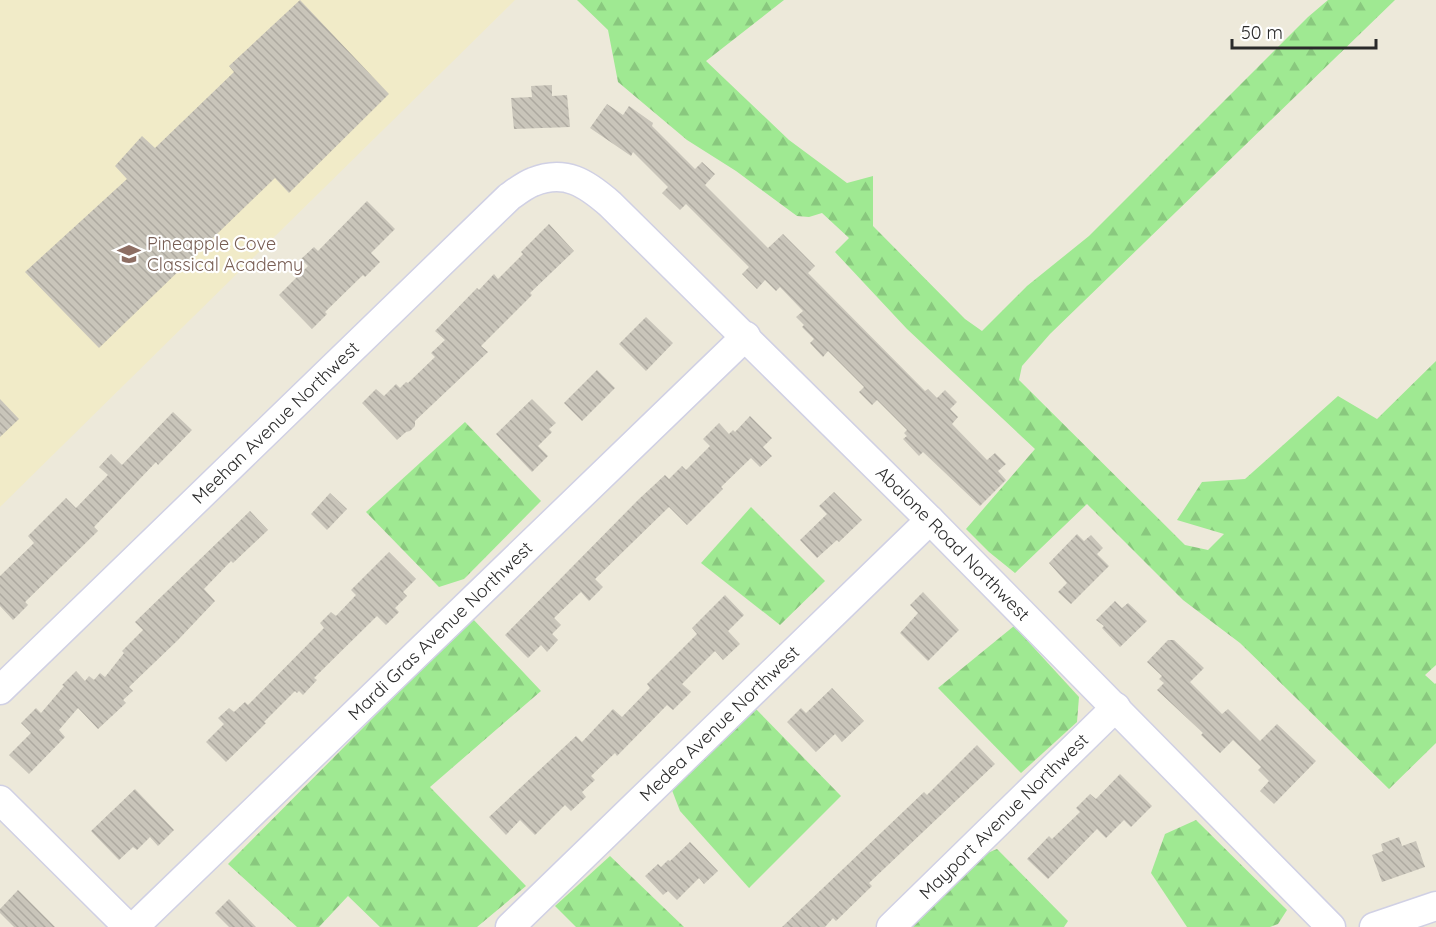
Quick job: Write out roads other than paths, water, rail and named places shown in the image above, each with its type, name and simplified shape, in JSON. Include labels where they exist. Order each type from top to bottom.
[{"type":"street","name":"Abalone Road Northwest","points":[[563,176],[587,185],[610,204],[746,336],[1116,706],[1331,927]]},
{"type":"street","name":"Meehan Avenue Northwest","points":[[0,690],[509,197],[533,182],[563,176]]},
{"type":"street","name":"Mardi Gras Avenue Northwest","points":[[134,927],[746,336]]},
{"type":"street","name":"Medea Avenue Northwest","points":[[510,927],[930,520]]},
{"type":"street","name":"Mayport Avenue Northwest","points":[[891,927],[1116,706]]},
{"type":"street","points":[[0,800],[128,927]]},
{"type":"street","points":[[1374,927],[1436,906]]},
{"type":"place","name":"Pineapple Cove Classical Academy","points":[[129,254]]}]
